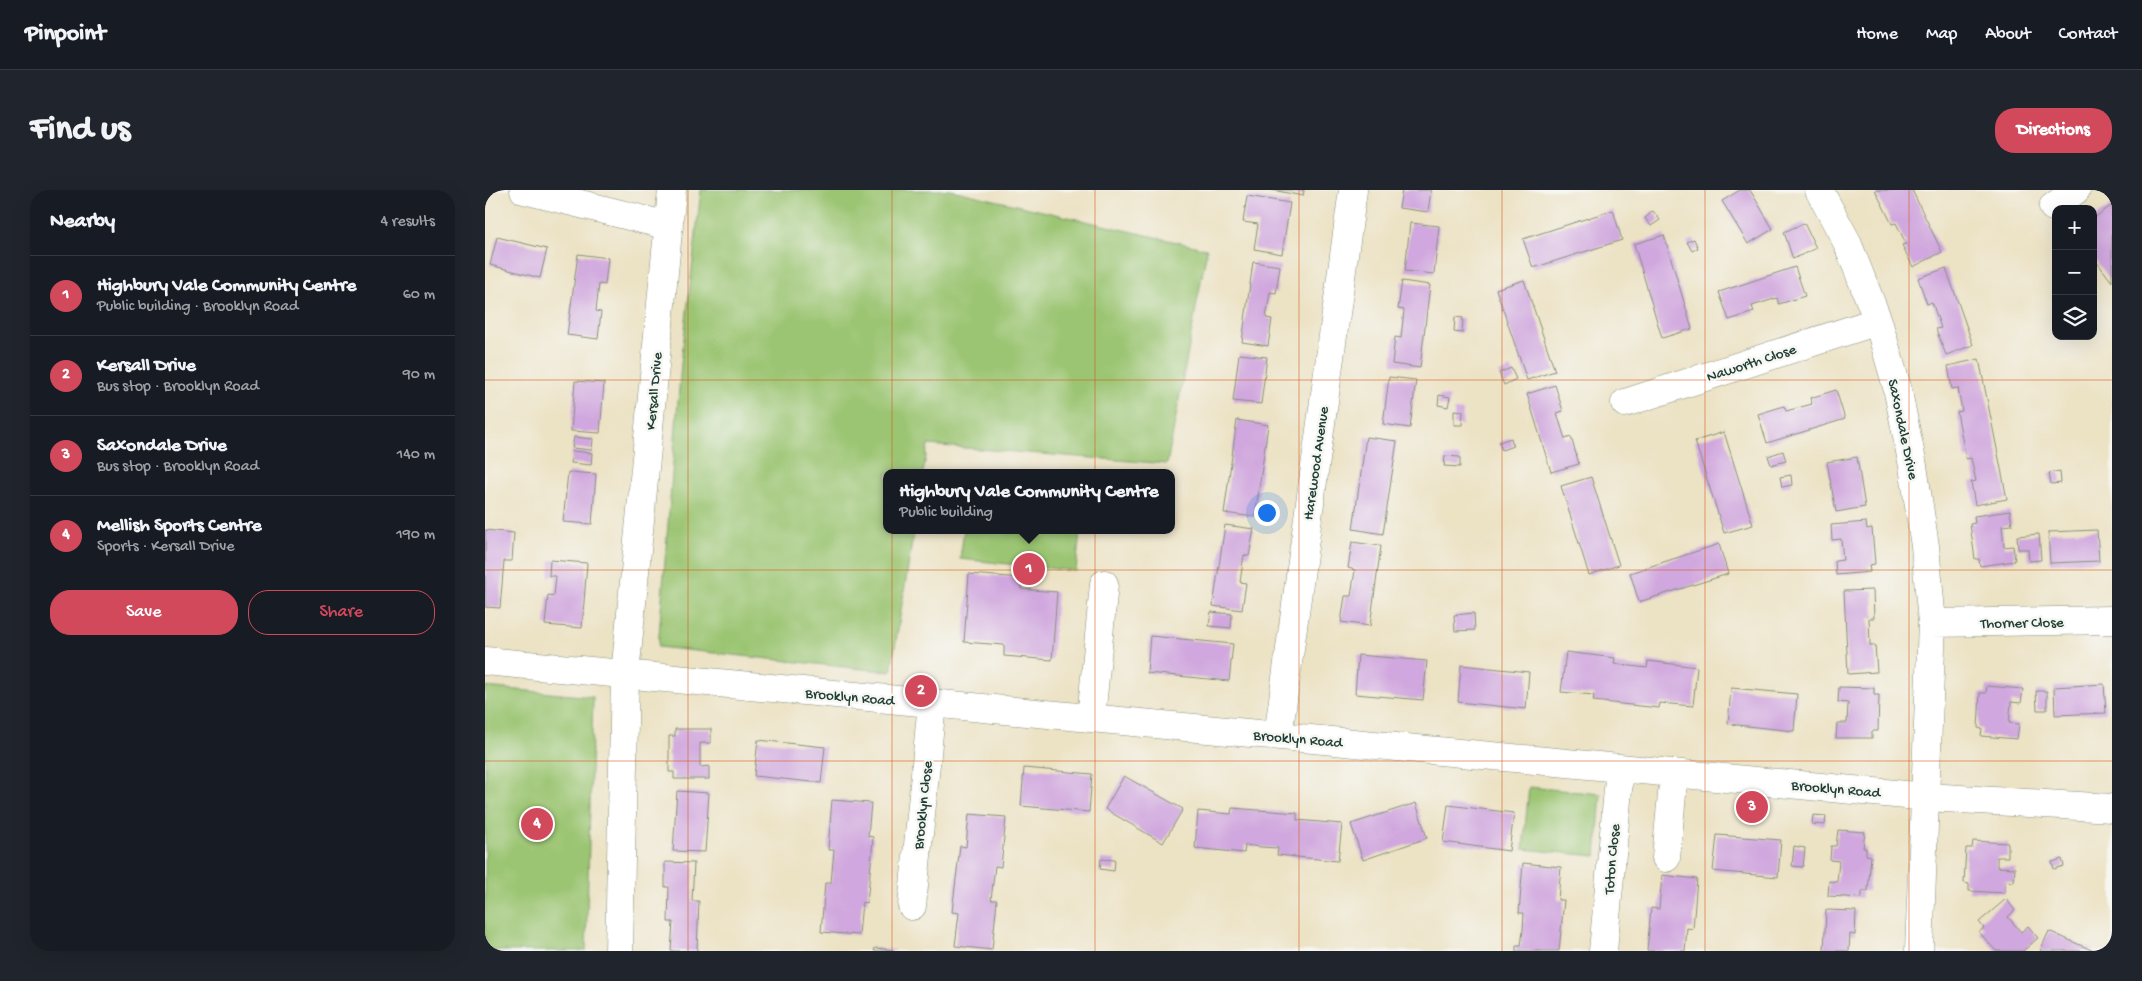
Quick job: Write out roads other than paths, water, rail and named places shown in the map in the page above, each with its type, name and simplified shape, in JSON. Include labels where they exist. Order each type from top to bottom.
[{"type":"street","points":[[524,190],[669,226]]},
{"type":"street","name":"Kersall Drive","points":[[619,951],[625,674],[672,190]]},
{"type":"street","name":"Harewood Avenue","points":[[1278,736],[1353,190]]},
{"type":"street","name":"Saxondale Drive","points":[[1819,190],[1847,242],[1878,320],[1897,387],[1913,466],[1925,546],[1932,623],[1927,797],[1919,951]]},
{"type":"street","points":[[2056,205],[2076,190]]},
{"type":"street","name":"Naworth Close","points":[[1625,402],[1878,320]]},
{"type":"street","points":[[1091,718],[1104,584]]},
{"type":"street","name":"Thorner Close","points":[[1932,623],[2112,620]]},
{"type":"street","name":"Brooklyn Road","points":[[485,661],[1927,797],[2112,808]]},
{"type":"street","name":"Brooklyn Close","points":[[912,906],[932,703]]},
{"type":"street","name":"Toton Close","points":[[1603,951],[1620,768]]},
{"type":"street","points":[[1666,858],[1674,773]]},
{"type":"place","name":"Highbury Vale Community Centre","points":[[1029,569]]},
{"type":"place","name":"Kersall Drive","points":[[921,691]]},
{"type":"place","name":"Saxondale Drive","points":[[1752,807]]},
{"type":"place","name":"Mellish Sports Centre","points":[[537,824]]}]
